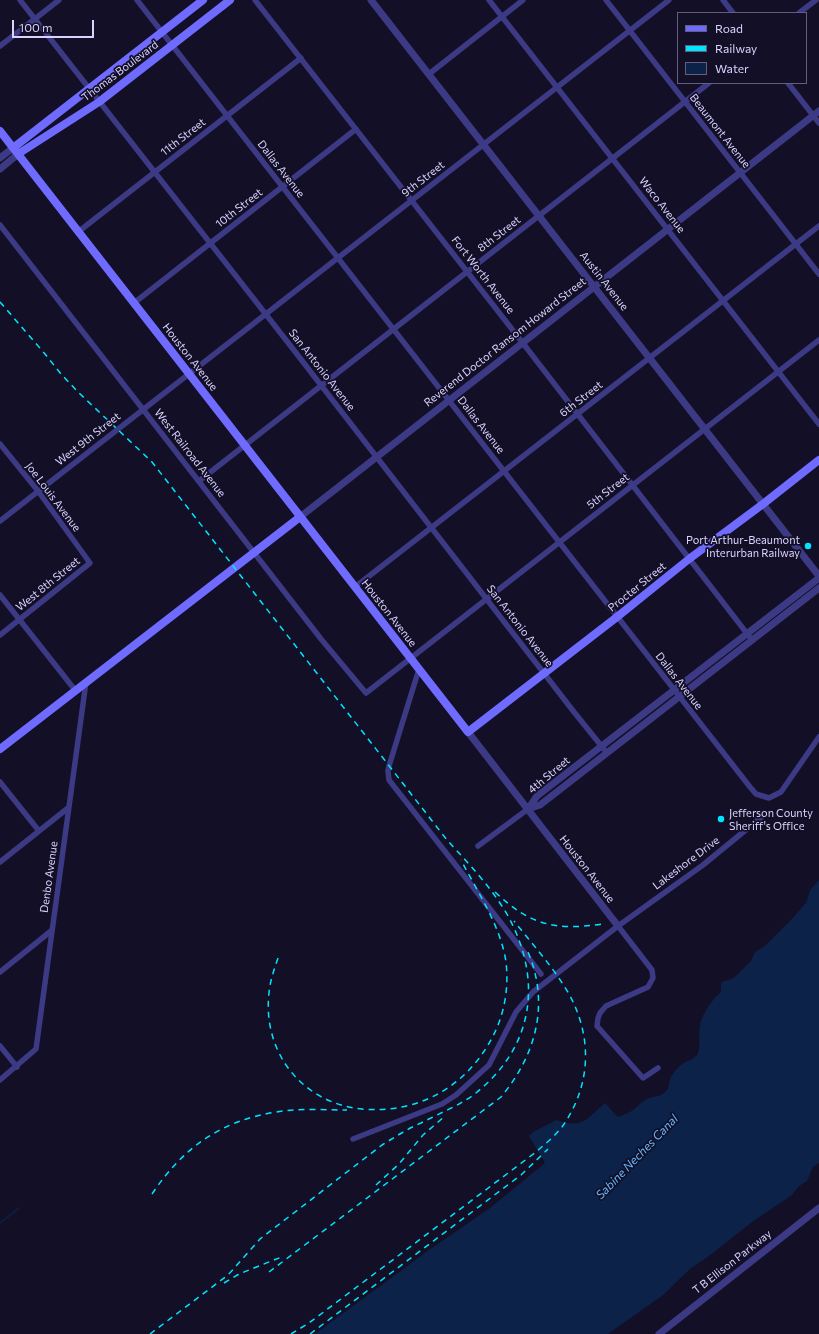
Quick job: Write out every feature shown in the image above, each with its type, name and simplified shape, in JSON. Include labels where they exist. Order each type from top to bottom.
[{"type":"main road","name":"Thomas Boulevard","points":[[16,151],[89,89],[203,0]]},
{"type":"main road","name":"Thomas Boulevard","points":[[16,151],[99,102],[230,0]]},
{"type":"main road","name":"Houston Avenue","points":[[0,131],[468,732]]},
{"type":"main road","name":"Procter Street","points":[[468,732],[617,617],[689,559],[819,460]]},
{"type":"main road","points":[[1,747],[300,517]]},
{"type":"street","name":"San Antonio Avenue","points":[[20,0],[607,753]]},
{"type":"street","points":[[0,46],[59,0]]},
{"type":"street","name":"Dallas Avenue","points":[[137,0],[750,788],[756,794],[769,798],[781,792],[819,737]]},
{"type":"street","name":"Fort Worth Avenue","points":[[255,0],[752,640]]},
{"type":"street","name":"Waco Avenue","points":[[489,0],[819,424]]},
{"type":"street","points":[[429,74],[523,0]]},
{"type":"street","name":"Beaumont Avenue","points":[[606,0],[819,274]]},
{"type":"street","name":"9th Street","points":[[189,374],[669,0]]},
{"type":"street","points":[[723,0],[732,12]]},
{"type":"street","points":[[800,12],[816,0]]},
{"type":"street","name":"Austin Avenue","points":[[374,1],[819,577]]},
{"type":"street","name":"11th Street","points":[[78,232],[301,58]]},
{"type":"street","name":"8th Street","points":[[244,445],[708,84]]},
{"type":"street","points":[[789,84],[816,114],[819,123]]},
{"type":"street","name":"Reverend Doctor Ransom Howard Street","points":[[300,517],[522,342],[816,114]]},
{"type":"street","name":"10th Street","points":[[134,303],[356,129]]},
{"type":"street","points":[[0,158],[16,151]]},
{"type":"street","points":[[0,169],[16,151]]},
{"type":"street","name":"West Railroad Avenue","points":[[0,225],[321,639],[366,693]]},
{"type":"street","name":"6th Street","points":[[355,587],[819,226]]},
{"type":"street","name":"5th Street","points":[[366,693],[819,340]]},
{"type":"street","name":"West 9th Street","points":[[0,520],[189,374]]},
{"type":"street","name":"Joe Louis Avenue","points":[[0,444],[38,491],[90,563]]},
{"type":"street","points":[[199,481],[244,445]]},
{"type":"street","name":"West 8th Street","points":[[0,635],[90,563]]},
{"type":"street","name":"4th Street","points":[[528,809],[537,796],[819,577]]},
{"type":"street","name":"4th Street","points":[[528,809],[540,805],[819,588]]},
{"type":"street","points":[[0,595],[75,690]]},
{"type":"street","points":[[418,669],[389,766],[388,771],[390,780],[541,974]]},
{"type":"street","name":"Denbo Avenue","points":[[0,1080],[17,1067],[36,1049],[86,682]]},
{"type":"street","name":"Houston Avenue","points":[[468,732],[652,970],[653,978],[648,987],[606,1006],[600,1013],[597,1026],[643,1078],[658,1068]]},
{"type":"street","points":[[0,782],[39,832]]},
{"type":"street","points":[[0,862],[68,808]]},
{"type":"street","points":[[478,846],[528,809]]},
{"type":"street","name":"Lakeshore Drive","points":[[353,1139],[442,1104],[456,1095],[488,1065],[516,1012],[534,992],[618,926],[703,865],[764,814]]},
{"type":"street","points":[[0,972],[51,931]]},
{"type":"street","points":[[0,1046],[17,1067]]},
{"type":"street","name":"T B Ellison Parkway","points":[[659,1334],[819,1208]]},
{"type":"water","name":"Sabine Neches Canal","points":[[819,880],[819,1163],[813,1167],[807,1181],[799,1186],[792,1195],[752,1222],[690,1269],[663,1295],[608,1334],[315,1334],[429,1250],[490,1208],[545,1163],[529,1136],[533,1132],[556,1120],[572,1124],[583,1121],[605,1103],[618,1117],[630,1112],[647,1099],[663,1094],[668,1089],[674,1072],[683,1063],[694,1058],[698,1053],[699,1028],[701,1021],[714,998],[721,992],[722,982],[734,978],[751,961],[755,952],[765,946],[790,921],[806,903],[810,890]]},
{"type":"waterway","points":[[0,1223],[19,1208]]},
{"type":"railway","points":[[0,302],[78,392],[152,462],[447,840],[480,876],[508,916],[519,941],[526,966],[529,990],[526,1014],[520,1036],[508,1058],[493,1078],[466,1100],[401,1133],[382,1145],[260,1239],[228,1275],[150,1334]]},
{"type":"railway","points":[[278,958],[272,976],[268,1003],[271,1031],[277,1049],[286,1065],[310,1090],[329,1101],[340,1105],[362,1109],[402,1107],[421,1102],[438,1094],[469,1070],[481,1055],[492,1038],[500,1019],[507,988],[505,956],[502,943],[492,919],[461,860]]},
{"type":"railway","points":[[495,892],[520,912],[544,923],[570,927],[602,924]]},
{"type":"railway","points":[[291,1334],[309,1323],[536,1152],[562,1127],[572,1111],[579,1095],[585,1062],[585,1045],[577,1011],[563,984],[514,921]]},
{"type":"railway","points":[[269,1272],[501,1097],[523,1064],[531,1046],[536,1028],[538,991],[535,971],[528,952]]},
{"type":"railway","points":[[152,1194],[164,1178],[190,1150],[220,1130],[237,1122],[256,1116],[285,1111],[347,1110]]},
{"type":"railway","points":[[376,1185],[399,1164],[423,1135],[445,1116]]},
{"type":"railway","points":[[310,1334],[521,1175],[548,1149]]},
{"type":"railway","points":[[224,1283],[239,1274],[284,1256]]},
{"type":"place","name":"Port Arthur-Beaumont Interurban Railway","points":[[808,546]]},
{"type":"place","name":"Jefferson County Sheriff's Office","points":[[721,819]]}]
